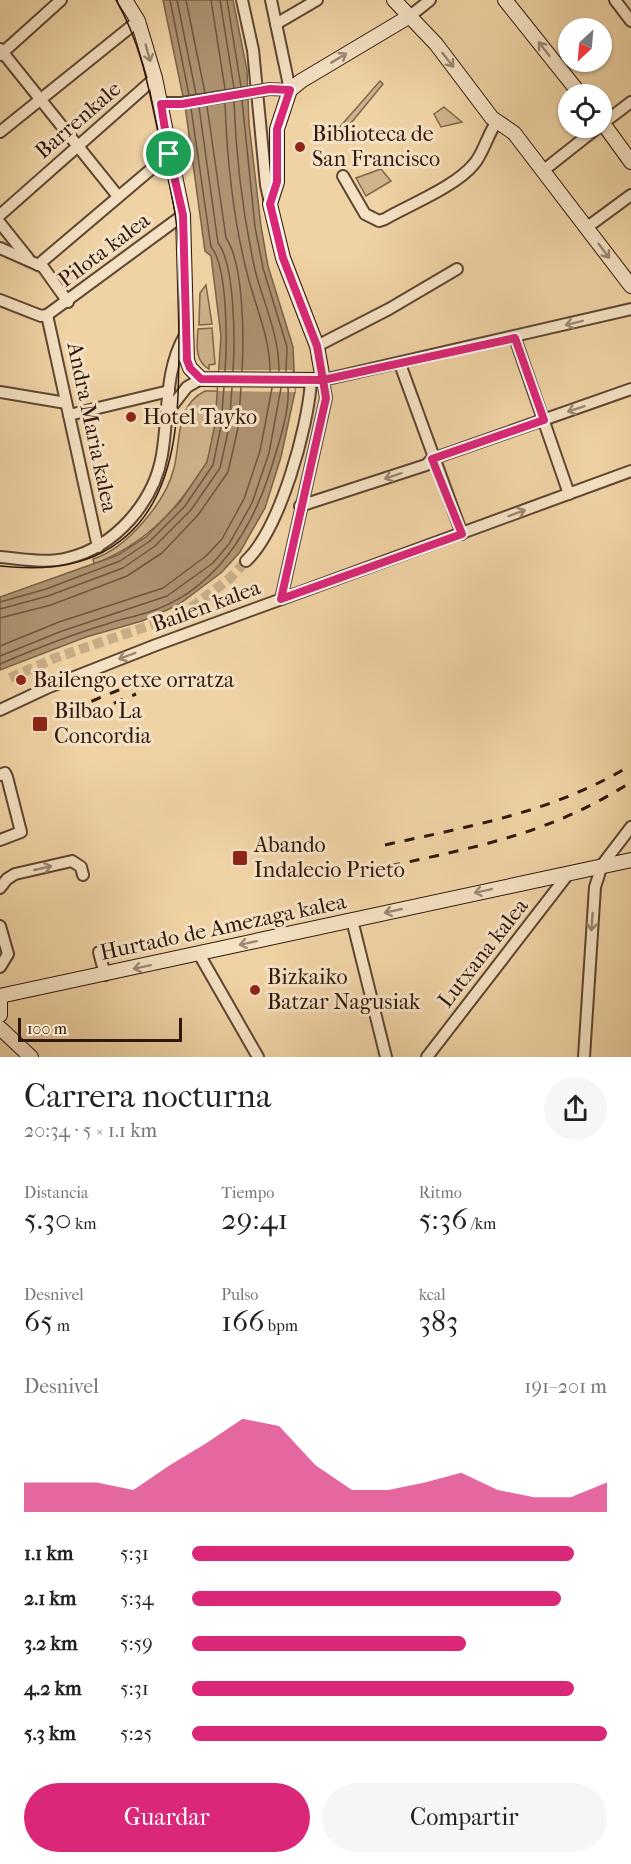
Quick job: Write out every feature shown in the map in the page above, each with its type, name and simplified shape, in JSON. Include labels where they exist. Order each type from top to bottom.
[{"type":"street","points":[[61,0],[1,52],[117,195]]},
{"type":"street","points":[[125,0],[138,21],[161,104],[169,154],[183,215],[187,360],[190,368],[201,379]]},
{"type":"street","points":[[242,0],[253,50],[266,185],[270,204],[283,258],[317,346],[299,447],[273,519],[246,561]]},
{"type":"street","points":[[270,204],[277,182],[277,129],[290,90],[271,0]]},
{"type":"street","points":[[276,24],[317,0]]},
{"type":"street","points":[[394,0],[436,44],[496,123],[513,133],[631,286]]},
{"type":"street","points":[[161,104],[182,104],[270,89],[290,90],[301,81],[410,16],[430,0]]},
{"type":"street","points":[[505,0],[572,84]]},
{"type":"street","points":[[615,0],[631,21]]},
{"type":"street","points":[[0,132],[138,21]]},
{"type":"street","name":"Barrenkale","points":[[0,214],[155,78]]},
{"type":"street","points":[[612,116],[631,102]]},
{"type":"street","points":[[343,177],[365,214],[379,221],[385,219],[461,177],[475,163],[486,138],[496,123]]},
{"type":"street","points":[[543,170],[583,138]]},
{"type":"street","points":[[612,138],[631,162]]},
{"type":"street","points":[[38,265],[117,195],[169,154]]},
{"type":"street","points":[[586,228],[631,195]]},
{"type":"street","name":"Pilota kalea","points":[[47,315],[68,302],[183,215]]},
{"type":"street","points":[[0,223],[28,259]]},
{"type":"street","points":[[0,248],[38,265],[68,302]]},
{"type":"street","points":[[317,346],[389,309],[457,269]]},
{"type":"street","points":[[0,300],[41,316],[47,315]]},
{"type":"street","points":[[168,412],[187,387],[201,379],[312,381],[400,364],[631,309]]},
{"type":"street","name":"Andra Maria kalea","points":[[47,315],[98,547]]},
{"type":"street","points":[[0,557],[42,561],[69,558],[98,547],[125,525],[149,492],[162,457],[169,391],[177,349],[185,335]]},
{"type":"street","points":[[515,338],[569,494]]},
{"type":"street","points":[[400,364],[432,459],[462,534]]},
{"type":"street","points":[[281,599],[326,398],[312,381]]},
{"type":"street","points":[[300,506],[426,465],[432,459],[631,389]]},
{"type":"street","points":[[69,415],[169,391]]},
{"type":"street","points":[[0,392],[66,403]]},
{"type":"street","name":"Bailen kalea","points":[[0,710],[49,687],[281,599],[631,471]]},
{"type":"street","points":[[0,775],[5,773],[7,777],[21,832],[0,840]]},
{"type":"street","points":[[584,1057],[595,886],[602,865],[631,827]]},
{"type":"street","name":"Hurtado de Amezaga kalea","points":[[0,997],[631,860]]},
{"type":"street","points":[[0,888],[7,879],[15,874],[72,861],[81,867],[82,875]]},
{"type":"street","name":"Lutxana kalea","points":[[427,1057],[569,872]]},
{"type":"street","points":[[352,920],[386,1057]]},
{"type":"street","points":[[0,927],[8,954],[0,967]]},
{"type":"street","points":[[99,952],[105,975]]},
{"type":"street","points":[[199,954],[258,1057]]},
{"type":"street","points":[[0,997],[0,1015]]},
{"type":"street","points":[[0,1028],[31,1057]]},
{"type":"shaded area","points":[[380,81],[383,84],[342,134],[338,129]]},
{"type":"shaded area","points":[[444,107],[462,122],[441,127],[434,114]]},
{"type":"shaded area","points":[[381,169],[391,181],[366,196],[356,178]]},
{"type":"shaded area","points":[[206,285],[212,324],[199,325],[200,293]]},
{"type":"shaded area","points":[[212,328],[215,364],[209,365],[209,369],[204,366],[199,357],[198,329]]},
{"type":"shaded area","points":[[205,391],[218,391],[212,443],[203,469],[162,521],[124,550],[94,564],[93,559],[106,554],[131,535],[163,495],[174,468],[181,425],[188,405]]},
{"type":"water","points":[[163,0],[233,0],[247,70],[249,124],[261,226],[268,266],[293,347],[295,392],[281,457],[265,508],[240,552],[222,572],[178,605],[142,621],[86,637],[0,670],[0,597],[118,555],[146,537],[180,502],[207,462],[215,425],[221,336],[211,256],[205,251],[185,106]]},
{"type":"pier","points":[[219,370],[292,370],[295,392],[218,391]]},
{"type":"tunnel","points":[[10,678],[55,658],[183,614],[229,579],[246,561]]},
{"type":"tram line","points":[[0,566],[20,568],[58,566],[94,556],[110,548],[140,522],[154,501],[165,477],[171,452],[176,426],[179,372],[178,233],[171,190],[143,67],[132,33],[116,0]]},
{"type":"railway","points":[[73,709],[133,684]]},
{"type":"railway","points":[[77,719],[136,694]]},
{"type":"railway","points":[[385,845],[480,824],[542,806],[572,795],[631,765]]},
{"type":"railway","points":[[390,866],[455,852],[544,826],[573,814],[631,782]]},
{"type":"place","name":"Biblioteca de San Francisco","points":[[300,147]]},
{"type":"place","name":"Hotel Tayko","points":[[131,417]]},
{"type":"place","name":"Bailengo etxe orratza","points":[[21,680]]},
{"type":"place","name":"Bilbao La Concordia","points":[[40,724]]},
{"type":"place","name":"Abando Indalecio Prieto","points":[[240,858]]},
{"type":"place","name":"Bizkaiko Batzar Nagusiak","points":[[255,990]]},
{"type":"route","points":[[169,154],[161,104],[169,102],[182,104],[270,89],[290,90],[277,129],[277,182],[270,204],[283,258],[317,346],[323,380],[515,338],[544,420],[432,459],[462,534],[281,599],[289,553],[326,398],[323,380],[201,379],[190,368],[185,335],[186,268],[183,215],[169,154]]}]
